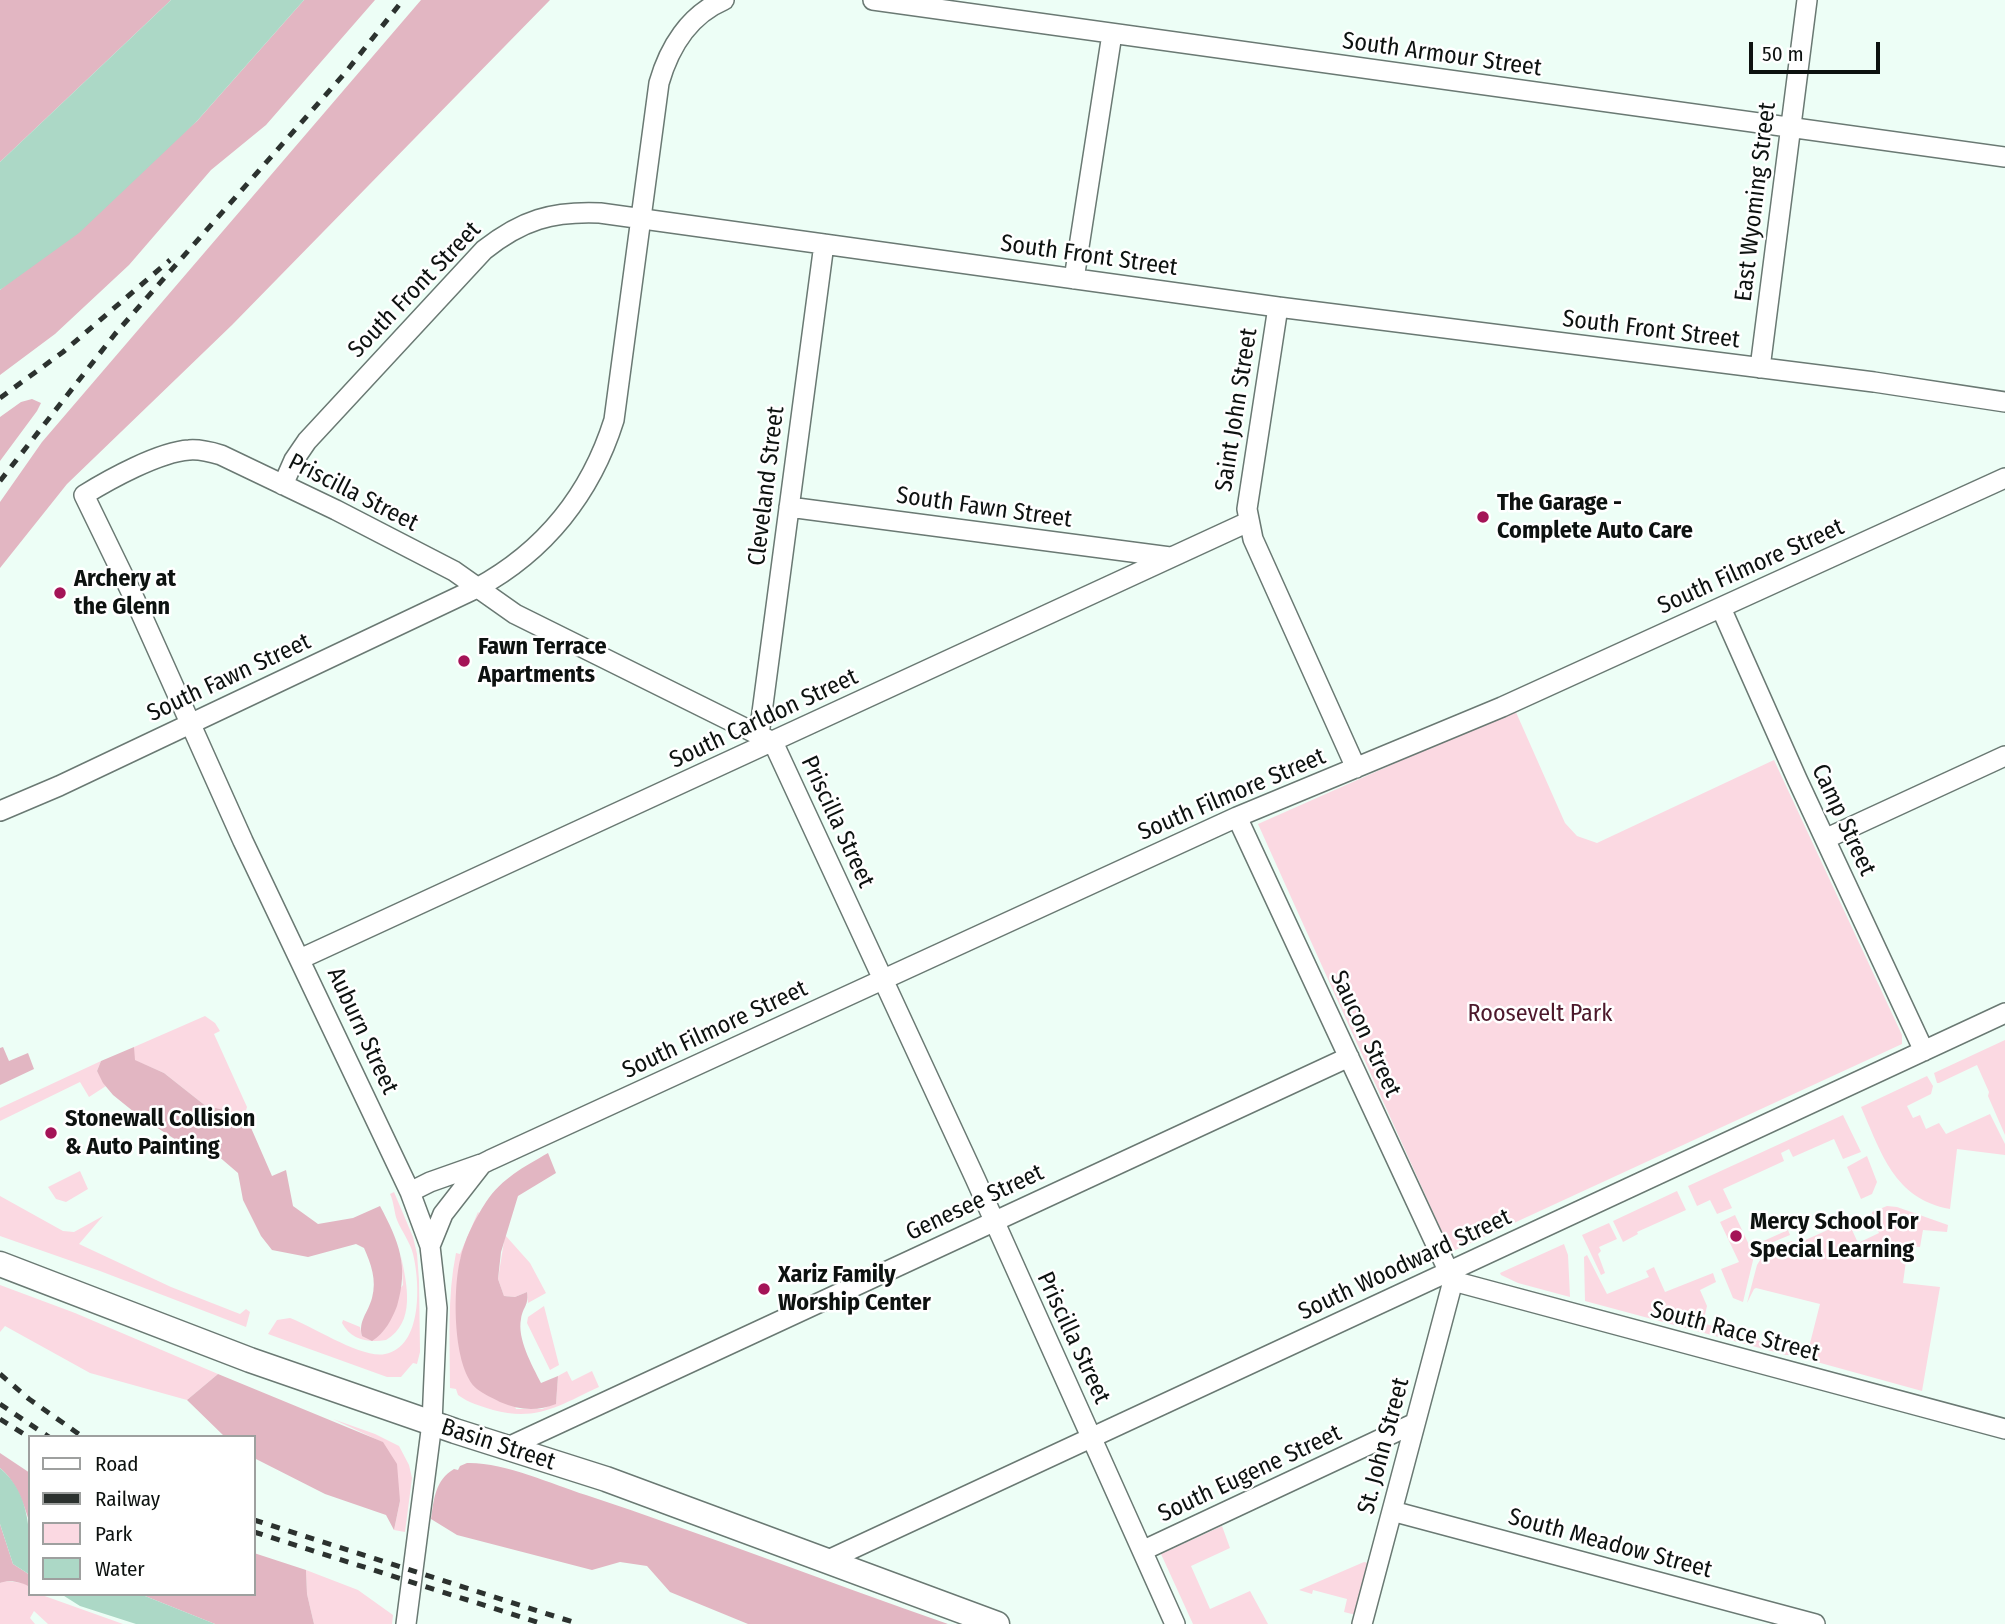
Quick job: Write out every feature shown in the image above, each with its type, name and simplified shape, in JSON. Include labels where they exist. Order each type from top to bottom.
[{"type":"main road","name":"Basin Street","points":[[0,1264],[250,1360],[432,1423],[607,1479],[997,1624]]},
{"type":"street","name":"South Fawn Street","points":[[0,811],[477,588],[524,558],[551,532],[590,480],[606,446],[614,420],[659,83],[665,64],[674,46],[697,18],[724,0]]},
{"type":"street","name":"South Armour Street","points":[[873,0],[2005,157]]},
{"type":"street","name":"East Wyoming Street","points":[[1760,368],[1807,0]]},
{"type":"street","points":[[1074,279],[1112,34]]},
{"type":"street","name":"South Front Street","points":[[283,485],[294,460],[307,441],[484,250],[524,223],[552,215],[588,212],[1278,307],[2005,402]]},
{"type":"street","name":"Cleveland Street","points":[[766,739],[789,507],[824,244]]},
{"type":"street","name":"Saint John Street","points":[[1248,522],[1247,509],[1278,307]]},
{"type":"street","name":"Priscilla Street","points":[[84,495],[109,480],[171,453],[189,450],[221,455],[454,572],[515,614],[766,739],[883,979],[975,1178],[1175,1624]]},
{"type":"street","name":"South Filmore Street","points":[[410,1192],[482,1164],[1237,817],[1502,707],[2005,478]]},
{"type":"street","name":"Auburn Street","points":[[84,495],[135,600],[243,841],[410,1192],[430,1246],[437,1308],[432,1423],[406,1624]]},
{"type":"street","name":"South Fawn Street","points":[[789,507],[1171,558]]},
{"type":"street","points":[[1248,522],[1253,539],[1356,768]]},
{"type":"street","name":"South Carldon Street","points":[[300,959],[766,739],[1248,522]]},
{"type":"street","name":"Camp Street","points":[[1721,608],[1924,1051]]},
{"type":"street","points":[[1825,839],[2005,756]]},
{"type":"street","name":"Saucon Street","points":[[1237,817],[1450,1276]]},
{"type":"street","name":"South Woodward Street","points":[[826,1560],[1450,1276],[2005,1013]]},
{"type":"street","name":"Genesee Street","points":[[508,1447],[1349,1057]]},
{"type":"street","name":"South Filmore Street","points":[[430,1246],[443,1214],[482,1164]]},
{"type":"street","name":"St. John Street","points":[[1362,1624],[1415,1423],[1450,1276]]},
{"type":"street","name":"South Race Street","points":[[1450,1276],[2005,1429]]},
{"type":"street","name":"South Eugene Street","points":[[1144,1550],[1415,1423]]},
{"type":"street","name":"South Meadow Street","points":[[1392,1511],[1815,1624]]},
{"type":"green space","name":"Roosevelt Park","points":[[1515,710],[1565,823],[1577,836],[1597,843],[1774,760],[1902,1035],[1902,1044],[1451,1252],[1258,824]]},
{"type":"green space","points":[[205,1016],[215,1023],[220,1031],[214,1034],[247,1107],[245,1114],[207,1107],[164,1073],[134,1060],[134,1047]]},
{"type":"green space","points":[[2005,1040],[2005,1135],[1977,1065],[1939,1083],[1934,1073]]},
{"type":"green space","points":[[101,1061],[97,1071],[106,1086],[89,1097],[80,1082],[0,1121],[0,1108]]},
{"type":"green space","points":[[1927,1076],[1933,1086],[1931,1094],[1907,1106],[1913,1118],[1920,1115],[1926,1129],[1939,1123],[1946,1134],[1990,1114],[2005,1144],[2005,1155],[1957,1149],[1950,1209],[1931,1204],[1903,1184],[1883,1156],[1861,1107]]},
{"type":"green space","points":[[1843,1115],[1861,1152],[1843,1159],[1834,1139],[1793,1157],[1789,1149],[1781,1153],[1784,1161],[1723,1189],[1732,1208],[1717,1214],[1710,1200],[1697,1206],[1688,1186]]},
{"type":"green space","points":[[1867,1156],[1877,1182],[1872,1194],[1861,1199],[1847,1167]]},
{"type":"green space","points":[[80,1171],[88,1189],[66,1202],[56,1199],[48,1187]]},
{"type":"green space","points":[[1677,1191],[1686,1210],[1637,1232],[1638,1234],[1623,1242],[1613,1221]]},
{"type":"green space","points":[[394,1192],[413,1237],[417,1254],[420,1352],[417,1364],[413,1363],[401,1377],[387,1377],[268,1334],[277,1320],[290,1318],[351,1347],[375,1354],[385,1354],[397,1349],[406,1339],[416,1312],[417,1280],[412,1250],[397,1220],[390,1194]]},
{"type":"green space","points":[[0,1196],[63,1231],[74,1232],[103,1216],[79,1244],[171,1287],[240,1314],[246,1309],[250,1312],[246,1327],[0,1236]]},
{"type":"green space","points":[[1887,1206],[1948,1225],[1947,1232],[1923,1230],[1920,1247],[1908,1246],[1903,1283],[1940,1287],[1922,1391],[1806,1359],[1820,1304],[1756,1288],[1747,1303],[1757,1265],[1765,1252],[1792,1241],[1794,1245],[1848,1221],[1858,1243],[1879,1233],[1872,1212]]},
{"type":"green space","points":[[478,1212],[460,1260],[516,1409],[542,1409],[556,1403],[558,1376],[567,1371],[572,1381],[592,1371],[599,1387],[548,1410],[523,1414],[479,1406],[458,1395],[456,1389],[450,1388],[453,1270],[456,1253],[460,1254]]},
{"type":"green space","points":[[1735,1215],[1750,1247],[1788,1230],[1790,1235],[1755,1252],[1743,1302],[1733,1298],[1721,1269],[1739,1262],[1720,1222]]},
{"type":"green space","points":[[1609,1223],[1617,1239],[1599,1247],[1601,1251],[1598,1254],[1605,1273],[1601,1275],[1582,1235]]},
{"type":"green space","points":[[505,1235],[530,1263],[546,1293],[528,1303],[527,1292],[515,1297],[504,1296],[498,1279]]},
{"type":"green space","points":[[1564,1244],[1568,1255],[1570,1297],[1518,1283],[1500,1273]]},
{"type":"green space","points":[[1587,1255],[1607,1294],[1649,1277],[1646,1271],[1654,1267],[1665,1292],[1713,1273],[1716,1282],[1700,1290],[1707,1306],[1703,1323],[1773,1345],[1794,1355],[1585,1301],[1584,1257]]},
{"type":"green space","points":[[401,1256],[407,1291],[406,1313],[402,1323],[386,1340],[373,1341],[355,1337],[346,1329],[343,1320],[360,1327],[362,1336],[403,1285]]},
{"type":"green space","points":[[0,1285],[75,1313],[218,1374],[187,1400],[90,1373],[5,1326],[0,1332]]},
{"type":"green space","points":[[544,1306],[559,1365],[550,1370],[527,1323],[528,1317]]},
{"type":"green space","points":[[333,1419],[399,1446],[409,1465],[412,1478],[405,1532],[394,1530],[400,1501],[382,1442]]},
{"type":"green space","points":[[1222,1526],[1230,1548],[1191,1566],[1210,1609],[1250,1591],[1268,1624],[1193,1624],[1161,1554]]},
{"type":"green space","points":[[1364,1562],[1369,1563],[1356,1615],[1344,1612],[1347,1599],[1313,1590],[1312,1594],[1299,1590]]},
{"type":"green space","points":[[306,1570],[358,1590],[393,1615],[392,1624],[314,1624],[307,1594]]},
{"type":"green space","points":[[0,1583],[25,1583],[28,1585],[28,1596],[45,1596],[123,1624],[48,1624],[34,1611],[30,1618],[35,1624],[0,1624]]},
{"type":"shaded area","points":[[0,0],[171,0],[0,162]]},
{"type":"shaded area","points":[[304,0],[375,0],[266,125],[211,170],[129,265],[55,334],[0,375],[0,290],[197,121]]},
{"type":"shaded area","points":[[421,0],[550,0],[232,325],[67,484],[0,568],[0,502],[42,442]]},
{"type":"shaded area","points":[[32,399],[41,403],[37,411],[0,461],[0,417],[21,402]]},
{"type":"shaded area","points":[[3,1047],[9,1061],[28,1053],[34,1069],[0,1085],[0,1048]]},
{"type":"shaded area","points":[[134,1047],[135,1060],[164,1073],[207,1107],[245,1114],[272,1176],[286,1170],[293,1206],[318,1224],[353,1218],[380,1206],[397,1243],[402,1278],[395,1311],[377,1338],[372,1341],[362,1336],[361,1331],[374,1285],[364,1248],[356,1244],[308,1257],[272,1250],[261,1236],[243,1200],[238,1173],[210,1149],[187,1147],[139,1116],[103,1083],[97,1071],[101,1061]]},
{"type":"shaded area","points":[[548,1153],[556,1173],[518,1196],[501,1252],[498,1279],[504,1296],[515,1297],[527,1292],[521,1319],[521,1335],[541,1383],[558,1376],[556,1404],[528,1409],[507,1405],[488,1396],[477,1389],[469,1379],[463,1364],[456,1328],[456,1289],[464,1245],[486,1202],[506,1180]]},
{"type":"shaded area","points":[[218,1374],[383,1442],[397,1464],[400,1501],[394,1530],[386,1515],[325,1494],[256,1459],[256,1435],[223,1435],[187,1400]]},
{"type":"shaded area","points":[[0,1453],[28,1472],[28,1518],[15,1486],[0,1468]]},
{"type":"shaded area","points":[[467,1463],[496,1466],[527,1474],[948,1624],[748,1624],[670,1592],[647,1566],[620,1562],[592,1570],[457,1535],[431,1519],[433,1504],[443,1479],[454,1469],[458,1470]]},
{"type":"shaded area","points":[[0,1524],[13,1564],[28,1574],[28,1586],[7,1581],[0,1583]]},
{"type":"shaded area","points":[[256,1554],[306,1570],[307,1594],[314,1624],[215,1624],[145,1596],[256,1596]]},
{"type":"water","points":[[171,0],[304,0],[197,121],[79,233],[0,290],[0,162]]},
{"type":"water","points":[[0,1468],[18,1491],[24,1504],[28,1524],[28,1574],[13,1564],[0,1524]]},
{"type":"water","points":[[64,1596],[145,1596],[215,1624],[136,1624],[80,1606]]},
{"type":"railway","points":[[0,481],[115,334],[345,73],[403,0]]},
{"type":"railway","points":[[0,398],[63,352],[170,260]]},
{"type":"railway","points":[[0,1374],[29,1399],[80,1435]]},
{"type":"railway","points":[[0,1404],[46,1435]]},
{"type":"railway","points":[[0,1419],[28,1437]]},
{"type":"railway","points":[[256,1521],[579,1624]]},
{"type":"railway","points":[[256,1533],[543,1624]]},
{"type":"place","name":"The Garage - Complete Auto Care","points":[[1483,517]]},
{"type":"place","name":"Archery at the Glenn","points":[[60,593]]},
{"type":"place","name":"Fawn Terrace Apartments","points":[[464,661]]},
{"type":"place","name":"Stonewall Collision & Auto Painting","points":[[51,1133]]},
{"type":"place","name":"Mercy School For Special Learning","points":[[1736,1236]]},
{"type":"place","name":"Xariz Family Worship Center","points":[[764,1289]]}]
